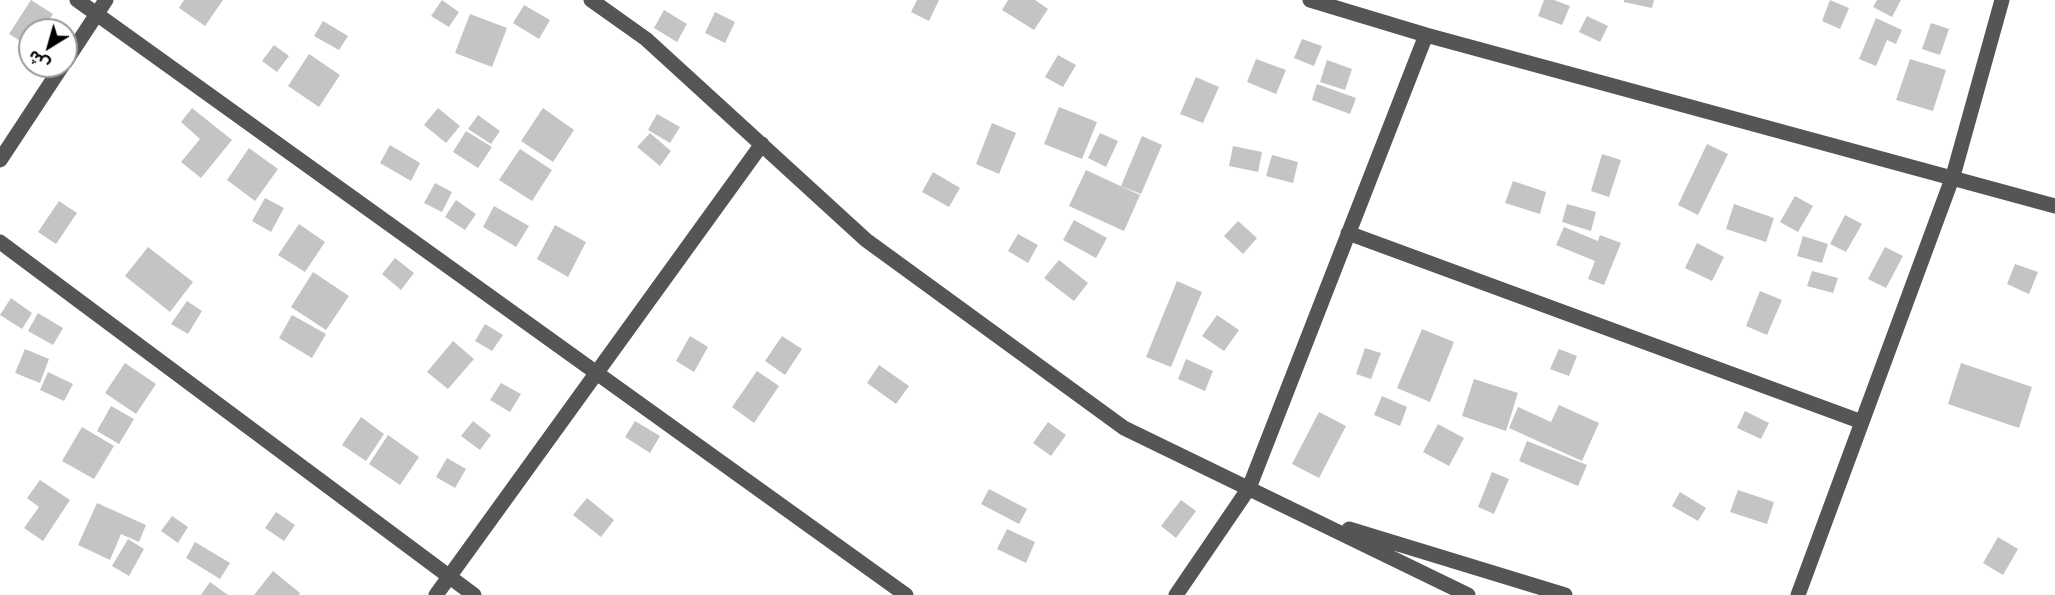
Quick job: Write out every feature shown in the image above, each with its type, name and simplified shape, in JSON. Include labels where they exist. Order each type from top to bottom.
[{"type":"street","points":[[77,0],[906,595]]},
{"type":"street","points":[[78,43],[106,0]]},
{"type":"street","points":[[591,0],[646,39],[866,240],[1124,428],[1468,595]]},
{"type":"street","points":[[1310,0],[1426,35],[1953,176],[2055,206]]},
{"type":"street","points":[[1798,595],[1953,176],[2002,0]]},
{"type":"street","points":[[1176,595],[1249,488],[1426,35]]},
{"type":"street","points":[[0,160],[54,78]]},
{"type":"street","points":[[436,595],[762,144]]},
{"type":"street","points":[[1348,233],[1862,422]]},
{"type":"street","points":[[0,242],[474,595]]},
{"type":"street","points":[[1303,514],[1564,595]]},
{"type":"building","points":[[31,0],[53,14],[50,18],[19,18]]},
{"type":"building","points":[[184,0],[223,0],[205,26],[179,8]]},
{"type":"building","points":[[442,0],[459,12],[449,27],[431,16]]},
{"type":"building","points":[[917,0],[939,0],[929,21],[911,12]]},
{"type":"building","points":[[1008,0],[1035,0],[1048,9],[1034,30],[1002,10]]},
{"type":"building","points":[[1544,0],[1554,0],[1570,6],[1562,25],[1538,16]]},
{"type":"building","points":[[1624,0],[1654,0],[1652,8],[1624,2]]},
{"type":"building","points":[[1830,0],[1849,8],[1840,29],[1822,21]]},
{"type":"building","points":[[1877,0],[1901,0],[1892,17],[1873,7]]},
{"type":"building","points":[[524,5],[550,20],[539,39],[513,23]]},
{"type":"building","points":[[664,10],[687,24],[677,42],[654,28]]},
{"type":"building","points":[[715,12],[735,22],[725,43],[705,33]]},
{"type":"building","points":[[470,14],[507,28],[492,67],[455,53]]},
{"type":"building","points":[[1587,16],[1608,26],[1600,42],[1579,32]]},
{"type":"building","points":[[1876,18],[1902,30],[1896,44],[1887,40],[1876,66],[1859,59]]},
{"type":"building","points":[[18,20],[18,40],[9,34]]},
{"type":"building","points":[[323,21],[348,36],[339,50],[314,36]]},
{"type":"building","points":[[1931,23],[1949,29],[1940,55],[1922,49]]},
{"type":"building","points":[[1302,39],[1322,46],[1314,66],[1294,58]]},
{"type":"building","points":[[274,45],[289,56],[277,72],[262,61]]},
{"type":"building","points":[[309,54],[340,75],[319,107],[288,86]]},
{"type":"building","points":[[1058,55],[1076,65],[1063,87],[1045,77]]},
{"type":"building","points":[[1256,59],[1286,70],[1276,94],[1247,82]]},
{"type":"building","points":[[1910,59],[1946,70],[1933,111],[1896,100]]},
{"type":"building","points":[[1327,60],[1352,69],[1345,90],[1320,82]]},
{"type":"building","points":[[1196,77],[1219,87],[1203,123],[1180,114]]},
{"type":"building","points":[[1317,84],[1356,98],[1350,114],[1312,100]]},
{"type":"building","points":[[1059,107],[1097,122],[1082,159],[1044,144]]},
{"type":"building","points":[[192,108],[232,140],[201,178],[181,162],[200,139],[181,122]]},
{"type":"building","points":[[438,108],[460,126],[446,143],[424,125]]},
{"type":"building","points":[[543,108],[574,130],[553,162],[521,141]]},
{"type":"building","points":[[657,114],[680,127],[670,143],[648,130]]},
{"type":"building","points":[[478,115],[500,131],[491,144],[468,129]]},
{"type":"building","points":[[992,123],[1016,133],[999,174],[976,164]]},
{"type":"building","points":[[466,131],[492,147],[478,168],[453,152]]},
{"type":"building","points":[[650,133],[671,151],[660,166],[637,147]]},
{"type":"building","points":[[1100,133],[1118,141],[1106,167],[1088,158]]},
{"type":"building","points":[[1142,136],[1162,145],[1141,194],[1121,186]]},
{"type":"building","points":[[1707,144],[1728,154],[1698,215],[1678,205]]},
{"type":"building","points":[[390,145],[420,163],[411,181],[380,163]]},
{"type":"building","points":[[1233,146],[1262,152],[1258,172],[1229,166]]},
{"type":"building","points":[[249,148],[278,169],[255,201],[227,180]]},
{"type":"building","points":[[520,149],[552,170],[532,201],[499,180]]},
{"type":"building","points":[[1602,154],[1621,160],[1609,197],[1591,191]]},
{"type":"building","points":[[1272,155],[1298,162],[1293,183],[1266,176]]},
{"type":"building","points":[[1086,170],[1140,195],[1124,231],[1069,206]]},
{"type":"building","points":[[933,172],[960,188],[949,207],[922,192]]},
{"type":"building","points":[[1513,181],[1546,192],[1540,214],[1505,203]]},
{"type":"building","points":[[435,183],[452,192],[442,212],[424,203]]},
{"type":"building","points":[[1795,196],[1813,206],[1798,232],[1780,222]]},
{"type":"building","points":[[265,198],[284,208],[271,232],[252,221]]},
{"type":"building","points":[[456,200],[476,214],[465,230],[445,217]]},
{"type":"building","points":[[59,201],[77,213],[56,244],[38,232]]},
{"type":"building","points":[[1567,204],[1596,212],[1591,231],[1562,222]]},
{"type":"building","points":[[1734,204],[1774,218],[1766,242],[1726,229]]},
{"type":"building","points":[[494,206],[529,226],[516,247],[483,227]]},
{"type":"building","points":[[1845,215],[1862,224],[1846,252],[1830,244]]},
{"type":"building","points":[[1074,220],[1107,238],[1096,258],[1063,240]]},
{"type":"building","points":[[1238,221],[1257,238],[1243,254],[1224,236]]},
{"type":"building","points":[[299,224],[325,242],[305,272],[278,255]]},
{"type":"building","points":[[555,225],[586,242],[568,277],[537,259]]},
{"type":"building","points":[[1564,227],[1598,241],[1600,235],[1621,243],[1604,285],[1588,279],[1595,261],[1556,245]]},
{"type":"building","points":[[1018,234],[1038,245],[1028,263],[1008,251]]},
{"type":"building","points":[[1803,236],[1828,244],[1822,263],[1797,256]]},
{"type":"building","points":[[1697,243],[1724,257],[1712,281],[1685,268]]},
{"type":"building","points":[[148,247],[193,282],[170,312],[125,276]]},
{"type":"building","points":[[1885,247],[1903,256],[1886,288],[1868,279]]},
{"type":"building","points":[[395,258],[414,273],[401,290],[382,274]]},
{"type":"building","points":[[1059,260],[1088,283],[1074,301],[1044,278]]},
{"type":"building","points":[[2015,264],[2038,272],[2029,294],[2007,284]]},
{"type":"building","points":[[1812,271],[1838,278],[1833,293],[1807,286]]},
{"type":"building","points":[[313,272],[349,296],[326,330],[291,307]]},
{"type":"building","points":[[1177,281],[1202,292],[1171,367],[1146,357]]},
{"type":"building","points":[[1760,291],[1782,300],[1767,335],[1746,326]]},
{"type":"building","points":[[11,298],[32,313],[22,329],[0,315]]},
{"type":"building","points":[[187,301],[202,311],[188,334],[171,324]]},
{"type":"building","points":[[38,313],[63,328],[53,345],[28,331]]},
{"type":"building","points":[[292,315],[326,334],[312,358],[279,338]]},
{"type":"building","points":[[1217,315],[1239,330],[1224,351],[1202,336]]},
{"type":"building","points":[[485,324],[503,335],[492,351],[475,341]]},
{"type":"building","points":[[1422,329],[1454,342],[1430,402],[1397,388]]},
{"type":"building","points":[[690,336],[708,347],[694,372],[676,361]]},
{"type":"building","points":[[782,336],[802,349],[785,375],[765,361]]},
{"type":"building","points":[[453,341],[474,359],[448,389],[427,372]]},
{"type":"building","points":[[1365,348],[1381,353],[1371,379],[1356,374]]},
{"type":"building","points":[[25,349],[49,359],[40,383],[15,373]]},
{"type":"building","points":[[1559,349],[1577,356],[1569,376],[1550,369]]},
{"type":"building","points":[[1186,359],[1213,371],[1205,391],[1178,379]]},
{"type":"building","points":[[125,363],[156,384],[136,414],[105,393]]},
{"type":"building","points":[[1961,363],[2032,387],[2019,428],[1948,404]]},
{"type":"building","points":[[879,365],[909,386],[896,404],[867,383]]},
{"type":"building","points":[[757,371],[779,386],[754,423],[732,407]]},
{"type":"building","points":[[48,372],[73,384],[64,401],[40,390]]},
{"type":"building","points":[[1474,379],[1518,393],[1506,431],[1462,416]]},
{"type":"building","points":[[501,383],[521,394],[510,412],[490,400]]},
{"type":"building","points":[[1382,396],[1407,407],[1400,426],[1374,415]]},
{"type":"building","points":[[1559,405],[1599,423],[1582,461],[1509,428],[1518,407],[1551,422]]},
{"type":"building","points":[[111,406],[134,419],[119,444],[97,431]]},
{"type":"building","points":[[1745,411],[1769,423],[1761,439],[1737,428]]},
{"type":"building","points":[[1319,412],[1346,426],[1319,478],[1292,464]]},
{"type":"building","points":[[361,417],[384,434],[366,461],[342,445]]},
{"type":"building","points":[[473,421],[491,435],[480,450],[461,436]]},
{"type":"building","points":[[635,421],[660,436],[650,453],[625,437]]},
{"type":"building","points":[[1048,422],[1066,435],[1051,456],[1033,443]]},
{"type":"building","points":[[1438,424],[1464,438],[1449,466],[1423,452]]},
{"type":"building","points":[[82,427],[114,446],[94,479],[62,461]]},
{"type":"building","points":[[388,435],[419,457],[400,485],[369,464]]},
{"type":"building","points":[[1527,441],[1587,465],[1578,486],[1519,461]]},
{"type":"building","points":[[447,458],[466,469],[455,488],[436,477]]},
{"type":"building","points":[[1492,472],[1509,479],[1494,514],[1478,507]]},
{"type":"building","points":[[40,480],[70,500],[43,541],[24,528],[39,507],[27,498]]},
{"type":"building","points":[[989,489],[1027,509],[1019,524],[981,504]]},
{"type":"building","points":[[1738,490],[1774,502],[1767,524],[1730,512]]},
{"type":"building","points":[[1680,492],[1706,508],[1698,521],[1672,506]]},
{"type":"building","points":[[587,498],[614,520],[601,537],[573,515]]},
{"type":"building","points":[[1181,500],[1196,511],[1176,538],[1161,526]]},
{"type":"building","points":[[97,503],[146,525],[139,542],[121,534],[110,560],[78,545]]},
{"type":"building","points":[[276,512],[295,525],[284,541],[265,528]]},
{"type":"building","points":[[172,516],[188,527],[178,543],[161,531]]},
{"type":"building","points":[[1007,529],[1035,542],[1026,563],[997,549]]},
{"type":"building","points":[[1998,537],[2018,549],[2003,575],[1983,563]]},
{"type":"building","points":[[128,539],[144,549],[129,576],[112,566]]},
{"type":"building","points":[[195,542],[230,563],[220,579],[186,558]]},
{"type":"building","points":[[273,571],[300,593],[299,595],[254,595]]},
{"type":"building","points":[[210,582],[228,595],[201,595]]}]
